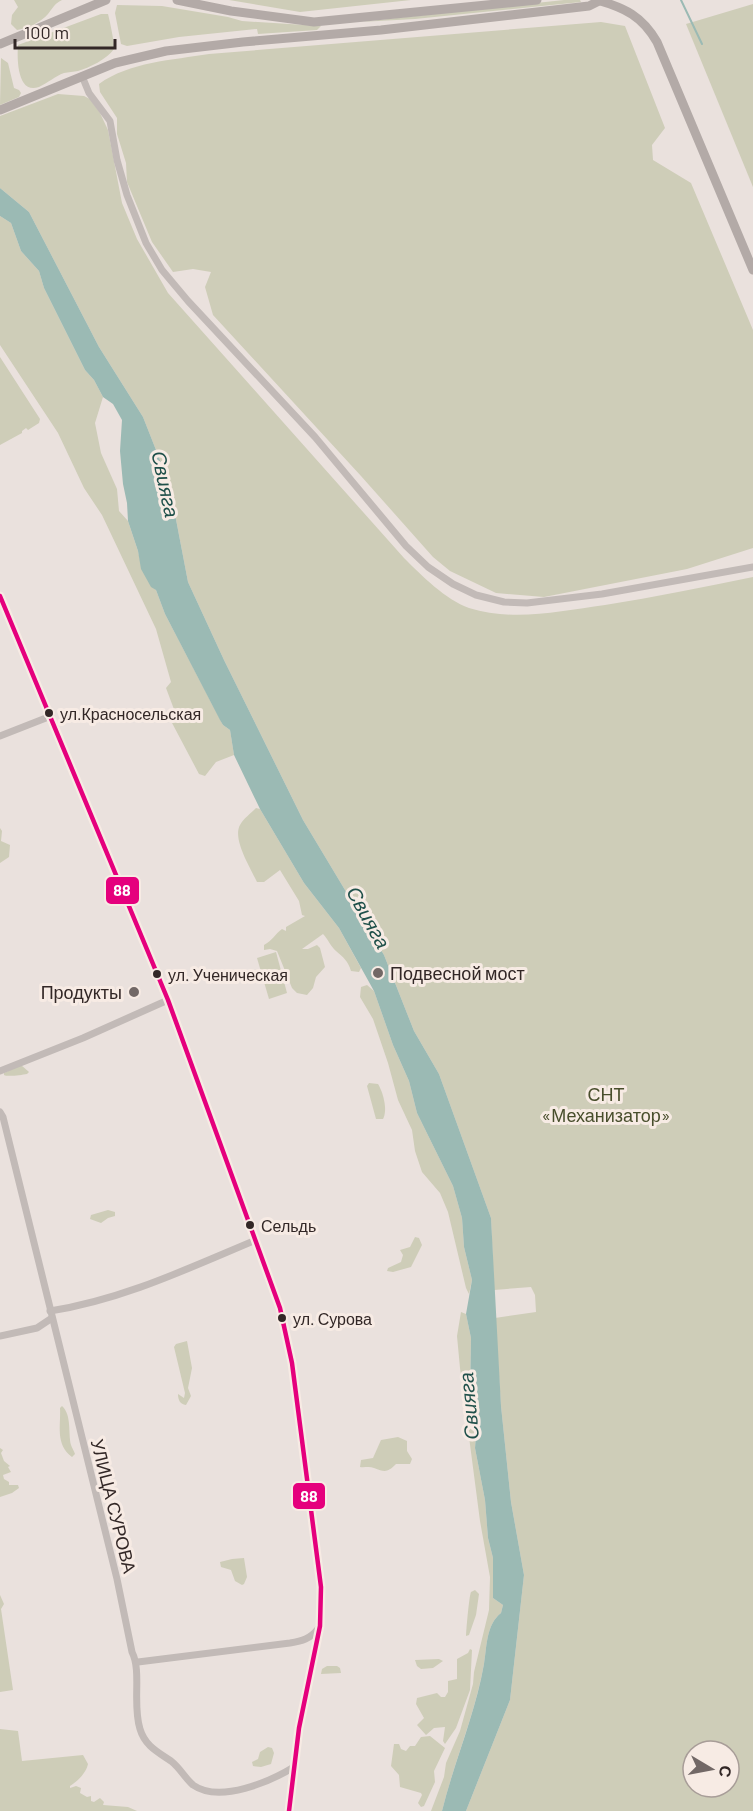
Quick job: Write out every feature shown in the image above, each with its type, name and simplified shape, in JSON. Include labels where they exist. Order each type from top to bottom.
[{"type":"main road","points":[[0,44],[106,0]]},
{"type":"main road","points":[[177,0],[231,11],[381,30]]},
{"type":"main road","points":[[314,22],[537,0]]},
{"type":"main road","points":[[0,110],[115,63],[185,47],[381,30],[589,6],[598,0],[618,3],[641,19],[657,42],[753,270]]},
{"type":"street","points":[[82,75],[89,93],[110,121],[117,160],[127,195],[146,243],[162,270],[315,437],[406,546],[428,567],[453,584],[476,595],[504,602],[527,603],[602,594],[753,567]]},
{"type":"street","points":[[0,596],[168,1000],[280,1308],[292,1363],[321,1587],[320,1626],[299,1728],[289,1811]]},
{"type":"street","points":[[0,736],[51,716]]},
{"type":"street","points":[[0,1071],[83,1038],[168,1000]]},
{"type":"street","name":"УЛИЦА СУРОВА","points":[[0,1112],[117,1580],[132,1652],[138,1662],[136,1701],[143,1737],[153,1749],[172,1762],[194,1785],[212,1791],[246,1788],[273,1779],[294,1767]]},
{"type":"street","points":[[0,1336],[38,1328],[51,1314],[116,1296],[256,1240]]},
{"type":"street","points":[[138,1662],[299,1642],[312,1636],[320,1626]]},
{"type":"green space","points":[[14,0],[62,0],[38,22],[17,30],[11,24],[12,15],[18,7]]},
{"type":"green space","points":[[229,0],[411,0],[300,12]]},
{"type":"green space","points":[[580,0],[581,2],[415,19],[360,22]]},
{"type":"green space","points":[[753,4],[753,187],[686,24]]},
{"type":"green space","points":[[117,5],[162,6],[242,21],[321,26],[317,30],[258,34],[257,29],[179,37],[127,46],[121,44],[115,13]]},
{"type":"green space","points":[[101,14],[108,14],[114,45],[111,53],[92,65],[78,71],[61,74],[39,87],[26,86],[20,74],[18,45]]},
{"type":"green space","points":[[601,22],[625,26],[665,128],[652,145],[653,160],[691,183],[753,330],[753,548],[687,569],[544,597],[496,593],[450,571],[433,557],[213,315],[205,287],[211,272],[193,269],[173,272],[152,242],[127,182],[126,163],[117,134],[117,118],[100,92],[99,84],[137,66],[209,54]]},
{"type":"green space","points":[[1,58],[8,63],[14,88],[21,93],[19,97],[0,105]]},
{"type":"green space","name":"СНТ «Механизатор»","points":[[58,94],[84,96],[90,99],[108,130],[122,203],[137,239],[168,293],[404,558],[434,586],[460,604],[486,612],[537,614],[624,602],[753,577],[753,1811],[466,1811],[510,1700],[524,1575],[511,1502],[495,1318],[536,1312],[535,1295],[531,1287],[494,1290],[491,1218],[439,1074],[414,1031],[384,955],[303,820],[188,582],[169,483],[143,417],[99,347],[29,212],[0,188],[0,116]]},
{"type":"green space","points":[[0,216],[11,223],[21,251],[39,271],[44,288],[85,370],[94,380],[103,397],[95,423],[101,453],[117,489],[119,511],[128,521],[142,569],[156,590],[165,614],[223,725],[230,730],[234,755],[216,762],[205,776],[199,774],[171,721],[175,712],[166,688],[171,682],[156,629],[102,515],[84,488],[58,433],[0,345]]},
{"type":"green space","points":[[0,357],[40,419],[39,423],[28,430],[26,428],[22,433],[0,445]]},
{"type":"green space","points":[[256,808],[260,809],[304,883],[339,928],[361,968],[359,972],[351,971],[345,960],[323,934],[302,949],[317,945],[325,967],[316,977],[313,988],[307,995],[297,993],[292,988],[277,951],[264,950],[264,945],[282,929],[286,931],[286,927],[305,916],[302,915],[299,901],[280,870],[264,882],[257,882],[247,862],[240,846],[238,831],[243,821]]},
{"type":"green space","points":[[0,828],[1,841],[10,845],[9,857],[0,863]]},
{"type":"green space","points":[[276,952],[287,993],[269,999],[257,958]]},
{"type":"green space","points":[[367,985],[374,991],[393,1045],[409,1081],[417,1113],[453,1186],[462,1218],[464,1247],[472,1280],[469,1294],[448,1212],[440,1193],[422,1172],[415,1151],[412,1130],[398,1100],[373,1019],[360,997],[361,987]]},
{"type":"green space","points":[[21,1065],[29,1072],[27,1074],[4,1075],[4,1073]]},
{"type":"green space","points":[[369,1083],[378,1084],[382,1092],[385,1106],[383,1119],[376,1119],[367,1086]]},
{"type":"green space","points":[[108,1210],[115,1212],[115,1216],[101,1223],[90,1219],[91,1215]]},
{"type":"green space","points":[[415,1237],[419,1238],[422,1245],[411,1267],[393,1272],[387,1271],[388,1268],[401,1262],[403,1255],[400,1250],[410,1247]]},
{"type":"green space","points":[[461,1312],[466,1314],[471,1338],[470,1396],[477,1422],[475,1448],[493,1558],[493,1598],[503,1605],[501,1613],[490,1630],[475,1701],[442,1811],[431,1811],[444,1777],[446,1763],[460,1731],[489,1610],[490,1577],[480,1521],[460,1368],[457,1336]]},
{"type":"green space","points":[[187,1341],[192,1368],[188,1388],[191,1396],[186,1405],[178,1398],[178,1394],[184,1398],[185,1393],[174,1347],[176,1344]]},
{"type":"green space","points":[[62,1406],[67,1414],[71,1445],[75,1454],[72,1457],[61,1441],[60,1408]]},
{"type":"green space","points":[[398,1437],[407,1441],[407,1451],[412,1459],[410,1464],[396,1464],[386,1471],[360,1467],[361,1460],[373,1458],[381,1440]]},
{"type":"green space","points":[[0,1448],[3,1450],[1,1453],[4,1461],[10,1466],[8,1467],[11,1472],[3,1475],[4,1479],[9,1482],[9,1485],[18,1485],[19,1488],[0,1497]]},
{"type":"green space","points":[[244,1558],[247,1577],[242,1585],[235,1581],[231,1570],[221,1567],[220,1562]]},
{"type":"green space","points":[[475,1590],[479,1594],[476,1615],[469,1635],[466,1636],[470,1595]]},
{"type":"green space","points":[[0,1595],[4,1604],[1,1609],[13,1690],[0,1692]]},
{"type":"green space","points":[[470,1649],[472,1650],[470,1690],[456,1728],[445,1744],[443,1741],[445,1727],[434,1728],[426,1735],[417,1725],[424,1718],[416,1704],[417,1698],[437,1693],[445,1697],[448,1692],[448,1681],[457,1679],[457,1659],[468,1653]]},
{"type":"green space","points":[[439,1659],[443,1661],[433,1668],[421,1669],[415,1660]]},
{"type":"green space","points":[[327,1666],[337,1666],[341,1673],[321,1674],[322,1669]]},
{"type":"green space","points":[[0,1729],[18,1731],[22,1761],[83,1755],[88,1764],[87,1767],[70,1788],[76,1786],[81,1788],[80,1793],[87,1797],[91,1796],[91,1801],[94,1802],[100,1798],[104,1802],[103,1805],[128,1807],[137,1811],[0,1811]]},
{"type":"green space","points":[[430,1736],[445,1748],[434,1771],[435,1782],[424,1806],[421,1807],[418,1803],[421,1793],[400,1787],[399,1775],[391,1766],[394,1744],[399,1744],[401,1749],[406,1751],[410,1746],[415,1746],[421,1737]]},
{"type":"green space","points":[[268,1747],[272,1748],[274,1753],[271,1764],[261,1767],[253,1766],[252,1762],[258,1759],[260,1752]]},
{"type":"water","name":"Свияга","points":[[0,188],[29,212],[99,347],[143,417],[169,483],[188,582],[303,820],[384,955],[414,1031],[439,1074],[491,1218],[501,1406],[511,1502],[524,1575],[510,1700],[466,1811],[442,1811],[475,1702],[490,1630],[501,1613],[503,1605],[493,1598],[493,1558],[475,1448],[477,1422],[470,1396],[471,1338],[466,1314],[472,1280],[464,1247],[462,1218],[453,1186],[417,1113],[409,1081],[393,1045],[374,991],[339,928],[304,883],[260,809],[234,755],[230,730],[220,720],[165,614],[156,590],[151,587],[141,569],[138,551],[128,521],[123,484],[120,451],[122,420],[113,404],[103,397],[94,380],[85,370],[44,288],[39,271],[21,251],[11,223],[0,216]]},
{"type":"waterway","points":[[681,0],[702,44]]},
{"type":"transit line","name":"88","points":[[0,596],[168,1000],[280,1308],[292,1363],[321,1587],[320,1626],[299,1728],[289,1811]]},
{"type":"place","name":"ул.Красносельская","points":[[49,713]]},
{"type":"place","name":"Подвесной мост","points":[[378,973]]},
{"type":"place","name":"ул. Ученическая","points":[[157,974]]},
{"type":"place","name":"Продукты","points":[[134,992]]},
{"type":"place","name":"Сельдь","points":[[250,1225]]},
{"type":"place","name":"ул. Сурова","points":[[282,1318]]}]
